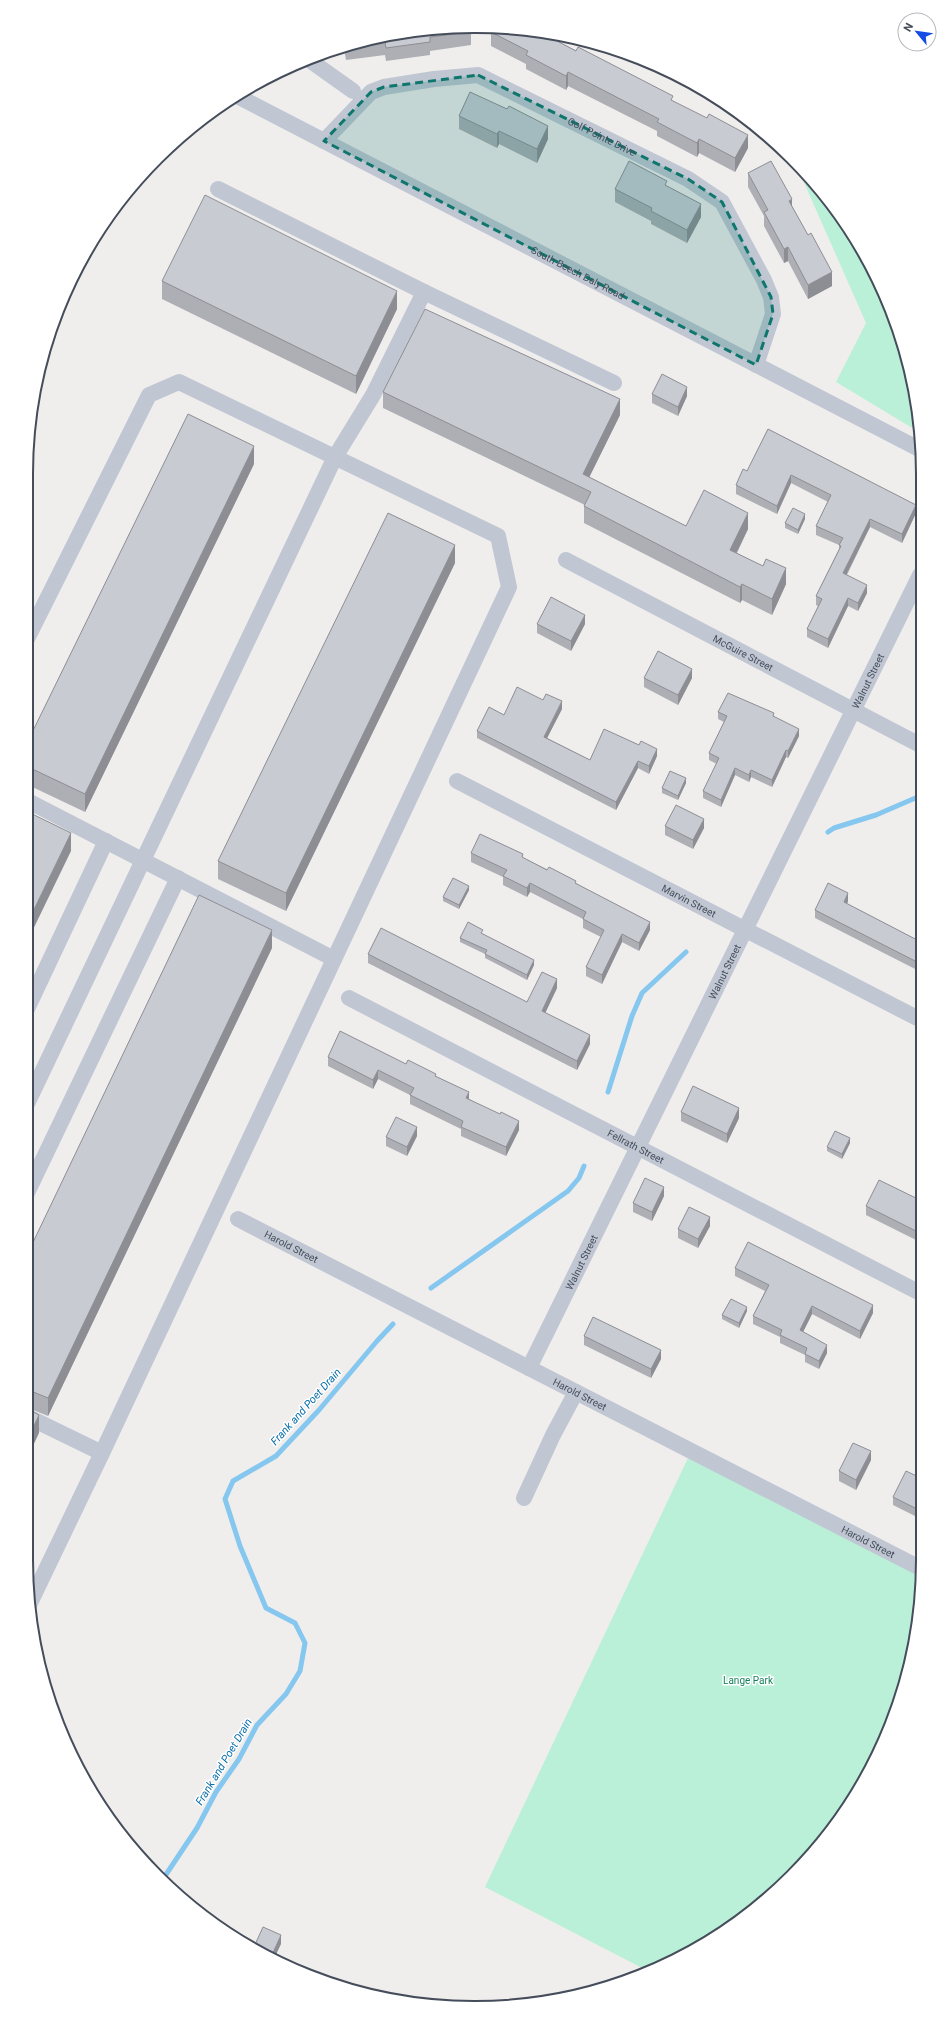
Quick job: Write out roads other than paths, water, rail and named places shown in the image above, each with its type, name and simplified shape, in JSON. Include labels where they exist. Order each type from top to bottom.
[{"type":"street","points":[[314,64],[352,91]]},
{"type":"street","name":"Golf Pointe Drive","points":[[324,141],[371,92],[384,87],[478,75],[688,179],[722,202],[772,297],[773,314],[756,365]]},
{"type":"street","name":"South Beech Daly Road","points":[[242,99],[915,447]]},
{"type":"street","points":[[218,189],[424,292],[614,383]]},
{"type":"street","points":[[33,1091],[335,457],[373,395],[424,292]]},
{"type":"street","points":[[33,627],[149,395],[179,382],[498,536],[509,587],[102,1453],[34,1593]]},
{"type":"street","name":"McGuire Street","points":[[566,560],[916,743]]},
{"type":"street","name":"Walnut Street","points":[[529,1368],[639,1148],[916,583]]},
{"type":"street","name":"Marvin Street","points":[[457,781],[916,1017]]},
{"type":"street","points":[[33,804],[334,959]]},
{"type":"street","points":[[33,996],[106,841]]},
{"type":"street","points":[[33,1180],[178,878]]},
{"type":"street","name":"Fellrath Street","points":[[349,998],[916,1291]]},
{"type":"street","name":"Harold Street","points":[[238,1220],[916,1566]]},
{"type":"street","points":[[524,1498],[553,1435],[576,1392]]},
{"type":"street","points":[[33,1419],[102,1453]]},
{"type":"waterway","name":"Frank and Poet Drain","points":[[828,832],[834,828],[876,815],[916,798]]},
{"type":"waterway","name":"Frank and Poet Drain","points":[[608,1092],[632,1016],[642,993],[686,952]]},
{"type":"waterway","name":"Frank and Poet Drain","points":[[431,1288],[568,1191],[579,1178],[584,1166]]},
{"type":"waterway","name":"Frank and Poet Drain","points":[[166,1875],[197,1828],[216,1792],[239,1759],[257,1725],[286,1694],[300,1671],[305,1643],[295,1623],[266,1608],[240,1546],[225,1499],[233,1481],[276,1456],[319,1410],[393,1324]]},
{"type":"park label","name":"Lange Park","points":[[748,1680]]}]
